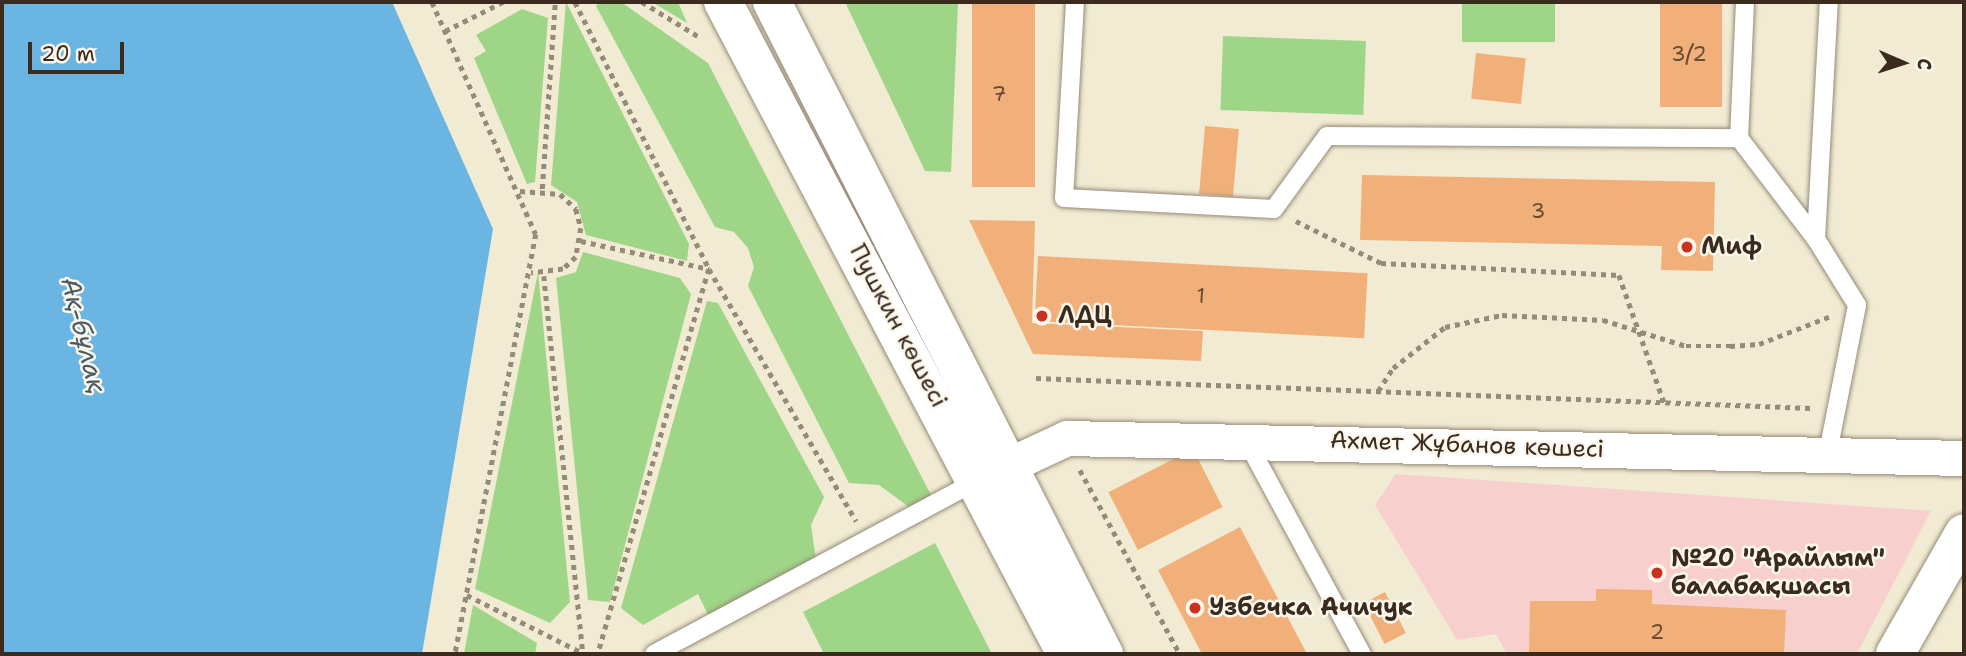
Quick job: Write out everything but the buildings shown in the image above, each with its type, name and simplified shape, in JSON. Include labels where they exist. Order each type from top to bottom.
[{"type":"main road","name":"Пушкин көшесі","points":[[723,2],[993,471],[1104,654]]},
{"type":"main road","name":"Пушкин көшесі","points":[[772,2],[993,471],[1066,654]]},
{"type":"main road","points":[[1895,654],[1964,533]]},
{"type":"street","name":"Ахмет Жұбанов көшесі","points":[[993,471],[1067,438],[1245,438],[1827,457],[1964,458]]},
{"type":"lane","points":[[1075,2],[1064,198],[1274,209],[1326,136],[1739,138]]},
{"type":"lane","points":[[1745,2],[1739,138],[1816,239],[1857,305],[1827,457]]},
{"type":"lane","points":[[1816,239],[1829,2]]},
{"type":"lane","points":[[1245,438],[1362,654]]},
{"type":"lane","points":[[654,654],[993,471]]},
{"type":"path","points":[[433,2],[520,191],[536,234],[531,273],[455,654]]},
{"type":"path","points":[[445,31],[503,2]]},
{"type":"path","points":[[542,189],[555,2],[568,2]]},
{"type":"path","points":[[575,2],[709,269],[867,540]]},
{"type":"path","points":[[642,2],[710,43]]},
{"type":"path","points":[[520,191],[542,189],[576,209],[581,241],[563,269],[544,276],[531,273]]},
{"type":"path","points":[[1274,209],[1381,263],[1619,275],[1664,402]]},
{"type":"path","points":[[581,241],[709,269]]},
{"type":"path","points":[[598,654],[709,269]]},
{"type":"path","points":[[544,276],[583,654]]},
{"type":"path","points":[[1378,391],[1393,368],[1445,327],[1502,315],[1559,315],[1639,331],[1686,346],[1759,344],[1857,305]]},
{"type":"path","points":[[1036,379],[1836,409]]},
{"type":"path","points":[[1067,438],[1180,654]]},
{"type":"path","points":[[467,595],[583,654]]},
{"type":"shaded area","name":"№20 \"Арайлым\" балабақшасы","points":[[1396,474],[1931,511],[1857,654],[1507,654],[1496,634],[1457,640],[1375,505]]},
{"type":"green space","points":[[566,2],[689,244],[687,261],[586,235],[577,202],[551,185]]},
{"type":"green space","points":[[600,2],[621,2],[708,63],[933,499],[913,510],[879,485],[849,483],[748,286],[754,267],[748,248],[734,232],[715,227],[596,6]]},
{"type":"green space","points":[[652,2],[678,2],[687,23]]},
{"type":"green space","points":[[845,2],[958,2],[951,172],[925,171]]},
{"type":"green space","points":[[1462,2],[1555,2],[1555,42],[1462,42]]},
{"type":"green space","points":[[522,9],[548,18],[535,182],[527,184],[474,58],[486,51],[476,35]]},
{"type":"green space","points":[[1223,36],[1366,41],[1363,115],[1220,110]]},
{"type":"green space","points":[[583,252],[680,278],[691,294],[610,602],[588,600],[556,278],[576,272]]},
{"type":"green space","points":[[538,272],[570,602],[550,623],[475,589]]},
{"type":"green space","points":[[707,301],[718,303],[824,497],[811,525],[816,561],[708,615],[698,594],[643,625],[621,608]]},
{"type":"green space","points":[[935,543],[992,654],[824,654],[803,612]]},
{"type":"green space","points":[[473,605],[537,643],[535,654],[464,654]]},
{"type":"water","name":"Ақ-бұлақ","points":[[2,2],[392,2],[493,229],[422,654],[2,654]]},
{"type":"place","name":"Миф","points":[[1687,247]]},
{"type":"place","name":"ЛДЦ","points":[[1042,316]]},
{"type":"place","name":"№20 \"Арайлым\" балабақшасы","points":[[1657,573]]},
{"type":"place","name":"Узбечка Ачичук","points":[[1195,608]]}]
